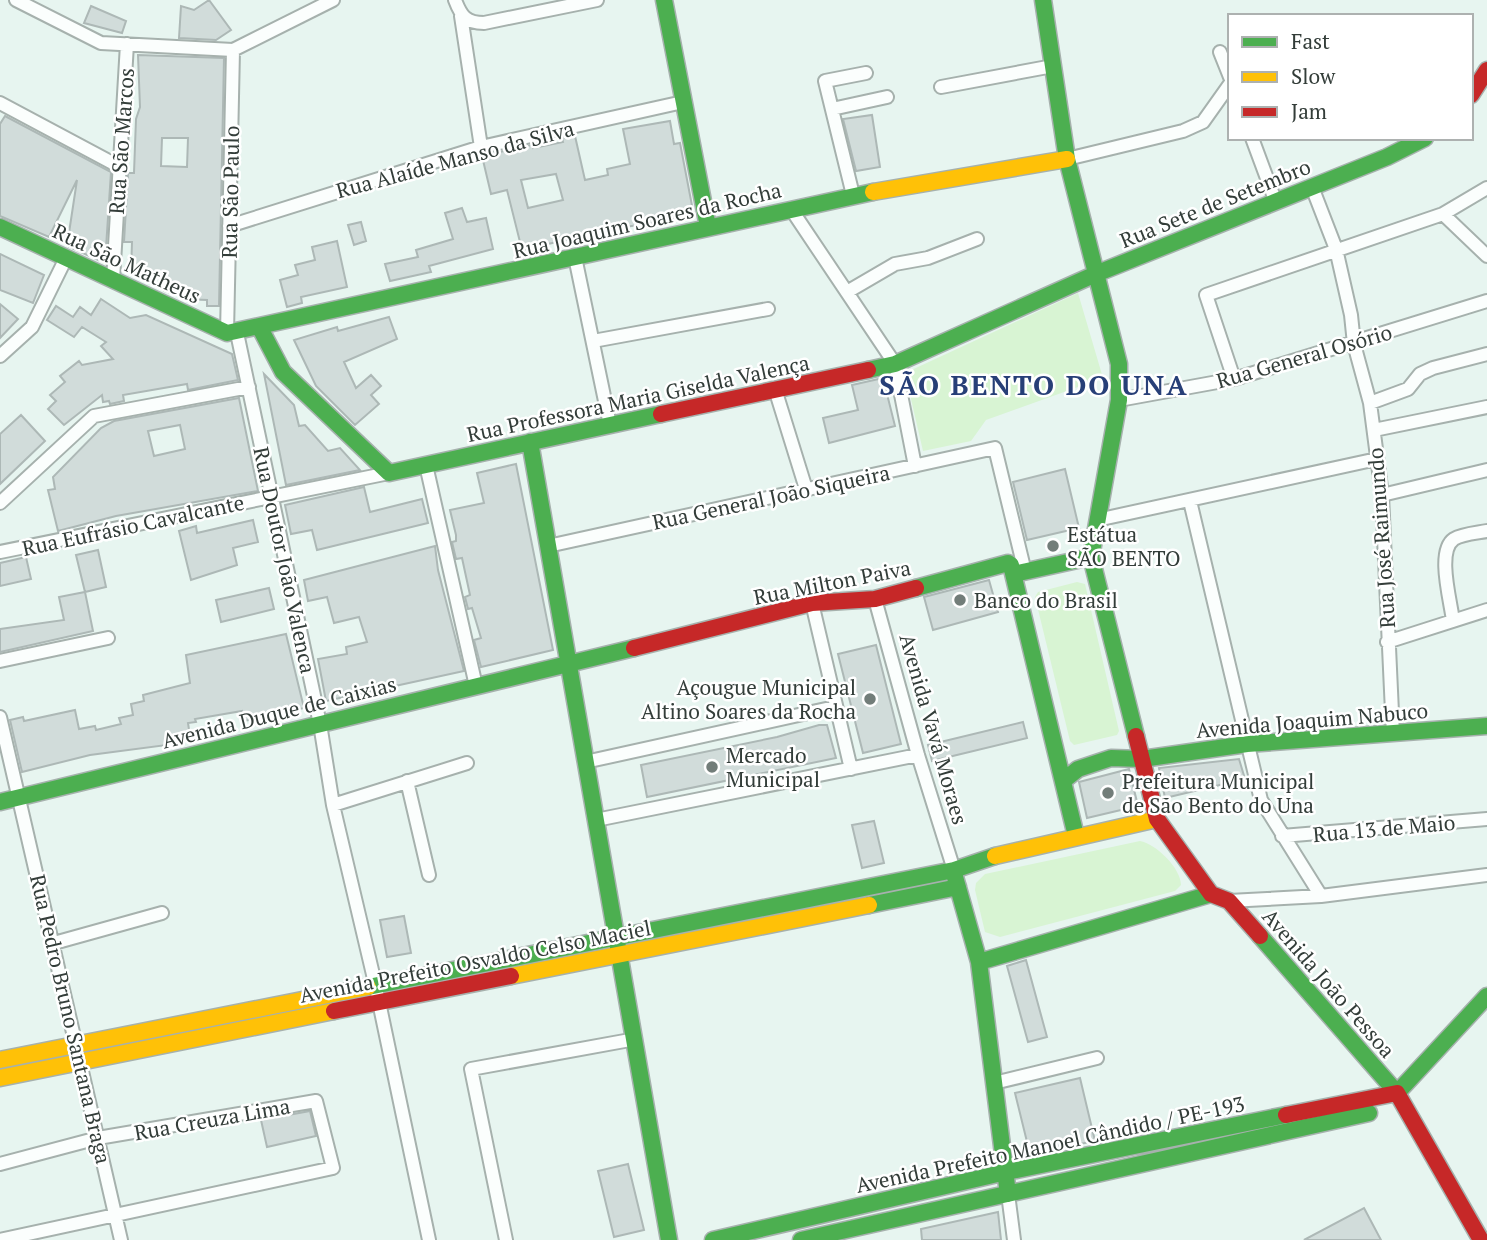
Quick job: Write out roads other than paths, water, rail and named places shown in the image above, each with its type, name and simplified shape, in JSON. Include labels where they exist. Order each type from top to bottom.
[{"type":"street","points":[[16,0],[101,43],[233,50],[333,0]]},
{"type":"street","points":[[455,0],[461,16],[481,147]]},
{"type":"street","points":[[461,16],[472,23],[484,23],[597,0]]},
{"type":"street","points":[[664,0],[708,227]]},
{"type":"street","points":[[1042,0],[1067,159],[1119,364],[1119,400],[1091,557],[1157,819],[1211,894],[1229,901],[1321,896],[1487,875]]},
{"type":"street","name":"Rua São Marcos","points":[[113,280],[127,44]]},
{"type":"street","name":"Rua São Paulo","points":[[232,333],[229,226],[233,50]]},
{"type":"street","points":[[1220,52],[1228,72]]},
{"type":"street","points":[[941,87],[1053,66]]},
{"type":"street","points":[[1473,92],[1487,70]]},
{"type":"street","points":[[853,195],[825,81],[866,74]]},
{"type":"street","points":[[1067,159],[1183,131],[1203,122],[1228,87]]},
{"type":"street","points":[[832,109],[887,97]]},
{"type":"street","name":"Rua Alaíde Manso da Silva","points":[[229,226],[481,147],[684,102]]},
{"type":"street","points":[[0,103],[120,167]]},
{"type":"street","points":[[1253,140],[1275,200]]},
{"type":"street","name":"Rua Sete de Setembro","points":[[895,364],[1098,273],[1275,200],[1387,158],[1421,140]]},
{"type":"street","name":"Rua Joaquim Soares da Rocha","points":[[232,333],[853,195],[1067,159]]},
{"type":"street","name":"Rua José Raimundo","points":[[1312,187],[1336,249],[1374,430],[1382,495],[1393,734]]},
{"type":"street","points":[[1234,379],[1206,295],[1443,214],[1487,188]]},
{"type":"street","points":[[791,209],[895,364],[915,466]]},
{"type":"street","points":[[1443,214],[1487,256]]},
{"type":"street","name":"Rua São Matheus","points":[[0,227],[232,333]]},
{"type":"street","points":[[847,292],[888,267],[948,252],[977,239]]},
{"type":"street","points":[[575,257],[610,425]]},
{"type":"street","points":[[0,356],[32,327],[66,258]]},
{"type":"street","name":"Rua General Osório","points":[[1119,400],[1234,379],[1487,301]]},
{"type":"street","points":[[593,341],[768,309]]},
{"type":"street","points":[[260,328],[283,372],[390,473]]},
{"type":"street","name":"Rua Doutor João Valenca","points":[[232,333],[249,387],[320,724],[333,805],[379,1001],[429,1240]]},
{"type":"street","points":[[1370,403],[1408,389],[1427,371],[1487,354]]},
{"type":"street","name":"Rua Professora Maria Giselda Valença","points":[[390,473],[895,364]]},
{"type":"street","points":[[0,503],[94,416],[249,387]]},
{"type":"street","points":[[775,389],[806,489]]},
{"type":"street","points":[[1374,430],[1487,407]]},
{"type":"street","points":[[530,442],[596,820],[630,1040],[669,1240]]},
{"type":"street","name":"Rua General João Siqueira","points":[[548,546],[995,448],[1019,573]]},
{"type":"street","points":[[1097,520],[1377,459]]},
{"type":"street","points":[[426,465],[476,686]]},
{"type":"street","points":[[1382,495],[1487,470]]},
{"type":"street","name":"Rua Eufrásio Cavalcante","points":[[0,552],[390,473]]},
{"type":"street","points":[[1190,500],[1261,800],[1321,896]]},
{"type":"street","points":[[1452,621],[1444,564],[1450,542],[1455,538],[1487,531]]},
{"type":"street","points":[[1076,836],[1019,573],[1091,557]]},
{"type":"street","name":"Rua Milton Paiva","points":[[568,665],[812,603],[875,599],[1008,563],[1019,573]]},
{"type":"street","name":"Avenida Vavá Moraes","points":[[875,599],[918,755],[954,870]]},
{"type":"street","points":[[812,603],[851,769]]},
{"type":"street","points":[[1387,642],[1487,610]]},
{"type":"street","points":[[0,661],[108,638]]},
{"type":"street","name":"Avenida Duque de Caixias","points":[[0,802],[568,665]]},
{"type":"street","points":[[585,762],[835,707]]},
{"type":"street","name":"Rua Pedro Bruno Santana Braga","points":[[0,717],[21,797],[121,1240]]},
{"type":"street","name":"Avenida Joaquim Nabuco","points":[[1063,780],[1078,767],[1130,756],[1142,759],[1247,744],[1487,726]]},
{"type":"street","points":[[1056,752],[1062,757],[1076,758],[1126,746],[1136,735]]},
{"type":"street","points":[[596,820],[918,755]]},
{"type":"street","points":[[333,805],[467,763]]},
{"type":"street","points":[[407,781],[429,875]]},
{"type":"street","name":"Avenida Prefeito Osvaldo Celso Maciel","points":[[0,1059],[954,870],[977,860],[1157,819]]},
{"type":"street","name":"Rua 13 de Maio","points":[[1282,836],[1487,819]]},
{"type":"street","points":[[954,870],[979,962],[1014,1240]]},
{"type":"street","name":"Avenida Prefeito Osvaldo Celso Maciel","points":[[0,1078],[958,887]]},
{"type":"street","points":[[979,962],[1211,894]]},
{"type":"street","name":"Avenida João Pessoa","points":[[1229,901],[1397,1093],[1481,1240]]},
{"type":"street","points":[[54,943],[162,913]]},
{"type":"street","points":[[1397,1093],[1487,996]]},
{"type":"street","points":[[506,1240],[471,1069],[630,1040]]},
{"type":"street","points":[[994,1083],[1097,1058]]},
{"type":"street","name":"Avenida Prefeito Manoel Cândido / PE-193","points":[[713,1240],[1006,1172],[1397,1093]]},
{"type":"street","name":"Rua Creuza Lima","points":[[0,1164],[98,1138],[316,1101],[333,1168],[116,1217]]},
{"type":"street","name":"Avenida Prefeito Manoel Cândido / PE-193","points":[[801,1240],[1389,1108],[1412,1118]]},
{"type":"street","points":[[0,1240],[116,1217]]},
{"type":"place","name":"Estátua SÃO BENTO","points":[[1053,546]]},
{"type":"place","name":"Banco do Brasil","points":[[960,600]]},
{"type":"place","name":"Açougue Municipal Altino Soares da Rocha","points":[[870,699]]},
{"type":"place","name":"Mercado Municipal","points":[[712,767]]},
{"type":"place","name":"Prefeitura Municipal de São Bento do Una","points":[[1108,793]]},
{"type":"district","name":"SÃO BENTO DO UNA","points":[[1034,384]]}]
